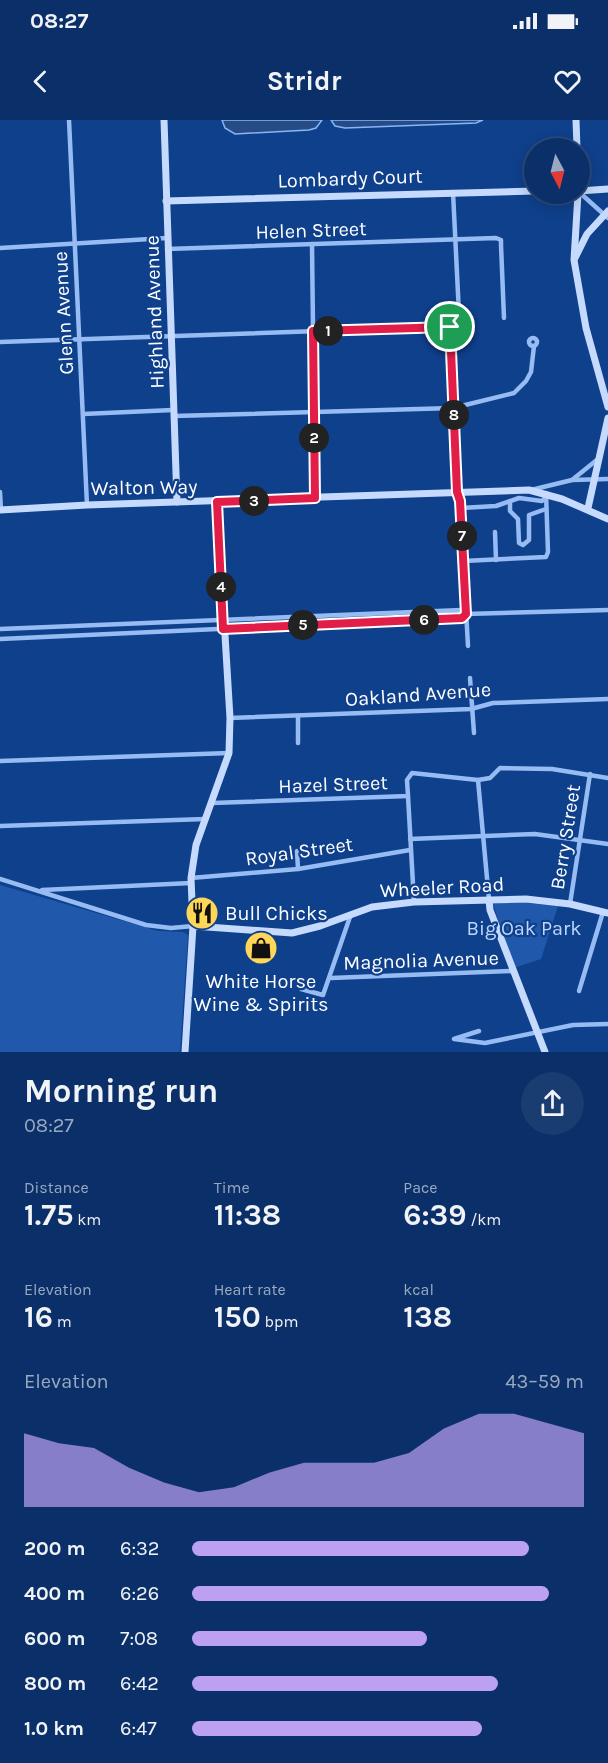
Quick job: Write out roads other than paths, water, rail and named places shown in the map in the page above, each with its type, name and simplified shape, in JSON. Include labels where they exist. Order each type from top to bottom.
[{"type":"main road","name":"Highland Avenue","points":[[164,120],[177,502]]},
{"type":"main road","points":[[576,120],[577,138]]},
{"type":"main road","points":[[590,191],[608,189]]},
{"type":"main road","name":"Lombardy Court","points":[[166,201],[453,191],[524,191]]},
{"type":"main road","points":[[578,204],[574,260],[586,328],[608,407]]},
{"type":"main road","points":[[574,260],[587,234],[607,214]]},
{"type":"main road","points":[[588,508],[608,418]]},
{"type":"main road","name":"Walton Way","points":[[0,510],[529,490],[588,508],[608,519]]},
{"type":"main road","points":[[185,1052],[193,926],[191,880],[196,845],[229,753],[230,718],[217,502]]},
{"type":"main road","name":"Wheeler Road","points":[[193,926],[292,933],[320,926],[372,907],[414,902],[526,899],[570,904],[605,913]]},
{"type":"main road","points":[[489,900],[490,910],[545,1052]]},
{"type":"street","name":"Glenn Avenue","points":[[69,120],[87,505]]},
{"type":"street","points":[[450,327],[457,322],[459,314],[453,191]]},
{"type":"street","points":[[590,201],[607,214]]},
{"type":"street","points":[[0,248],[167,238]]},
{"type":"street","name":"Helen Street","points":[[167,249],[501,240],[504,318]]},
{"type":"street","points":[[312,244],[315,498]]},
{"type":"street","points":[[0,342],[464,326]]},
{"type":"street","points":[[450,327],[457,492],[461,508],[468,646]]},
{"type":"street","points":[[83,414],[453,408],[514,393],[531,372],[534,346]]},
{"type":"street","points":[[570,481],[598,459]]},
{"type":"street","points":[[529,490],[570,481],[608,479]]},
{"type":"street","points":[[0,492],[0,510]]},
{"type":"street","points":[[461,508],[496,506],[519,498],[542,501],[546,496]]},
{"type":"street","points":[[464,561],[546,557],[548,552],[546,496]]},
{"type":"street","points":[[510,501],[510,511],[518,519],[518,540],[523,545],[529,540],[529,515],[546,509]]},
{"type":"street","points":[[495,532],[496,560]]},
{"type":"street","points":[[0,629],[462,610],[466,614]]},
{"type":"street","points":[[0,639],[462,618],[466,614],[608,610]]},
{"type":"street","points":[[410,612],[410,620]]},
{"type":"street","points":[[316,616],[316,624]]},
{"type":"street","points":[[137,624],[138,633]]},
{"type":"street","points":[[94,625],[94,634]]},
{"type":"street","points":[[42,627],[42,637]]},
{"type":"street","points":[[470,678],[474,733]]},
{"type":"street","name":"Oakland Avenue","points":[[230,718],[471,709],[493,703],[608,699]]},
{"type":"street","points":[[298,717],[298,743]]},
{"type":"street","points":[[0,761],[229,753]]},
{"type":"street","points":[[489,900],[478,780],[490,778],[500,768],[590,774],[608,778]]},
{"type":"street","name":"Hazel Street","points":[[212,803],[408,796],[407,780],[412,773],[478,780]]},
{"type":"street","name":"Berry Street","points":[[570,904],[590,774]]},
{"type":"street","points":[[408,796],[414,902]]},
{"type":"street","points":[[0,826],[205,819]]},
{"type":"street","points":[[410,839],[482,834],[535,834],[581,838],[608,844]]},
{"type":"street","name":"Royal Street","points":[[40,890],[191,880],[298,869],[410,850]]},
{"type":"street","points":[[297,851],[298,869]]},
{"type":"street","name":"Wheeler Road","points":[[0,879],[146,924],[171,928],[193,926]]},
{"type":"street","points":[[579,991],[605,913]]},
{"type":"street","points":[[301,989],[323,995],[331,978],[351,914]]},
{"type":"street","name":"Magnolia Avenue","points":[[331,978],[513,971]]},
{"type":"street","points":[[479,1031],[454,1039],[485,1043],[573,1025],[608,1024]]},
{"type":"place","name":"Bull Chicks","points":[[202,913]]},
{"type":"place","name":"White Horse Wine & Spirits","points":[[261,948]]},
{"type":"park label","name":"Big Oak Park","points":[[524,928]]}]
